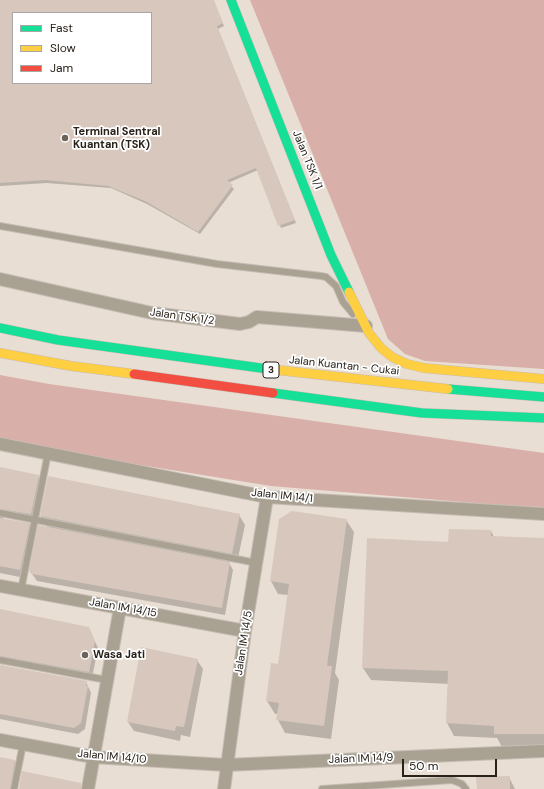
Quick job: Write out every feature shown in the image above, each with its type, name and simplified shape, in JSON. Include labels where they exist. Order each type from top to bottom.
[{"type":"main road","name":"Jalan TSK 1/1","points":[[231,0],[331,255],[369,334],[381,348],[392,357],[407,364],[443,370],[544,378]]},
{"type":"main road","name":"Jalan Kuantan - Cukai","points":[[0,328],[66,341],[247,367],[435,388],[544,397]]},
{"type":"main road","name":"3","points":[[0,352],[71,366],[422,413],[544,418]]},
{"type":"street","name":"Jalan TSK 1/2","points":[[0,279],[152,313],[182,317],[240,324],[249,322],[257,317],[366,326]]},
{"type":"street","name":"Jalan IM 14/1","points":[[0,444],[267,497],[544,514]]},
{"type":"street","name":"Jalan IM 14/5","points":[[224,789],[245,631],[267,497]]},
{"type":"street","name":"Jalan IM 14/15","points":[[0,586],[245,631]]},
{"type":"street","points":[[88,789],[120,608]]},
{"type":"street","name":"Jalan IM 14/10","points":[[0,740],[93,757],[226,765]]},
{"type":"street","name":"Jalan IM 14/9","points":[[226,765],[544,751]]},
{"type":"lane","points":[[0,226],[217,264],[326,277],[336,286],[349,310],[366,326]]},
{"type":"lane","points":[[21,590],[48,453]]},
{"type":"lane","points":[[0,513],[257,563]]},
{"type":"lane","points":[[0,660],[107,680]]},
{"type":"lane","points":[[14,789],[23,744]]},
{"type":"lane","points":[[322,789],[452,780],[462,784],[466,789]]},
{"type":"shaded area","points":[[250,0],[544,0],[544,369],[425,361],[405,354],[388,339]]},
{"type":"shaded area","points":[[0,375],[49,384],[544,453],[544,507],[511,506],[271,486],[84,456],[0,439]]},
{"type":"building","points":[[0,0],[214,0],[223,23],[217,26],[295,220],[278,226],[256,168],[227,180],[233,185],[198,232],[145,201],[108,186],[45,180],[0,183]]},
{"type":"building","points":[[0,467],[39,475],[31,514],[0,509]]},
{"type":"building","points":[[48,476],[240,514],[232,554],[40,516]]},
{"type":"building","points":[[292,511],[347,519],[327,666],[332,666],[324,726],[276,720],[279,703],[266,701],[271,663],[278,664],[289,584],[270,581],[279,519]]},
{"type":"building","points":[[0,518],[30,523],[20,570],[0,566]]},
{"type":"building","points":[[38,525],[230,562],[222,608],[32,574],[32,572],[29,571]]},
{"type":"building","points":[[449,529],[491,530],[491,536],[544,538],[544,734],[494,734],[494,726],[446,723],[448,671],[362,668],[367,538],[448,542]]},
{"type":"building","points":[[0,609],[89,627],[95,641],[89,672],[0,656]]},
{"type":"building","points":[[141,647],[198,659],[184,727],[176,726],[175,731],[127,722]]},
{"type":"building","points":[[0,665],[87,681],[86,686],[88,686],[81,723],[74,728],[0,714]]},
{"type":"building","points":[[0,757],[15,760],[10,789],[0,789]]},
{"type":"building","points":[[22,771],[81,783],[81,789],[19,789]]},
{"type":"building","points":[[510,776],[510,789],[477,789],[476,777]]},
{"type":"traffic: fast","points":[[231,0],[331,255],[349,292]]},
{"type":"traffic: fast","points":[[0,328],[58,340],[268,369]]},
{"type":"traffic: fast","points":[[448,389],[544,397]]},
{"type":"traffic: fast","points":[[273,393],[422,413],[544,418]]},
{"type":"traffic: slow","points":[[349,292],[369,333],[381,348],[392,357],[407,364],[424,368],[544,379]]},
{"type":"traffic: slow","points":[[0,353],[71,366],[134,374]]},
{"type":"traffic: slow","points":[[268,369],[448,389]]},
{"type":"traffic: jam","points":[[134,374],[273,393]]},
{"type":"place","name":"Terminal Sentral Kuantan (TSK)","points":[[65,138]]},
{"type":"place","name":"Wasa Jati","points":[[85,655]]}]
